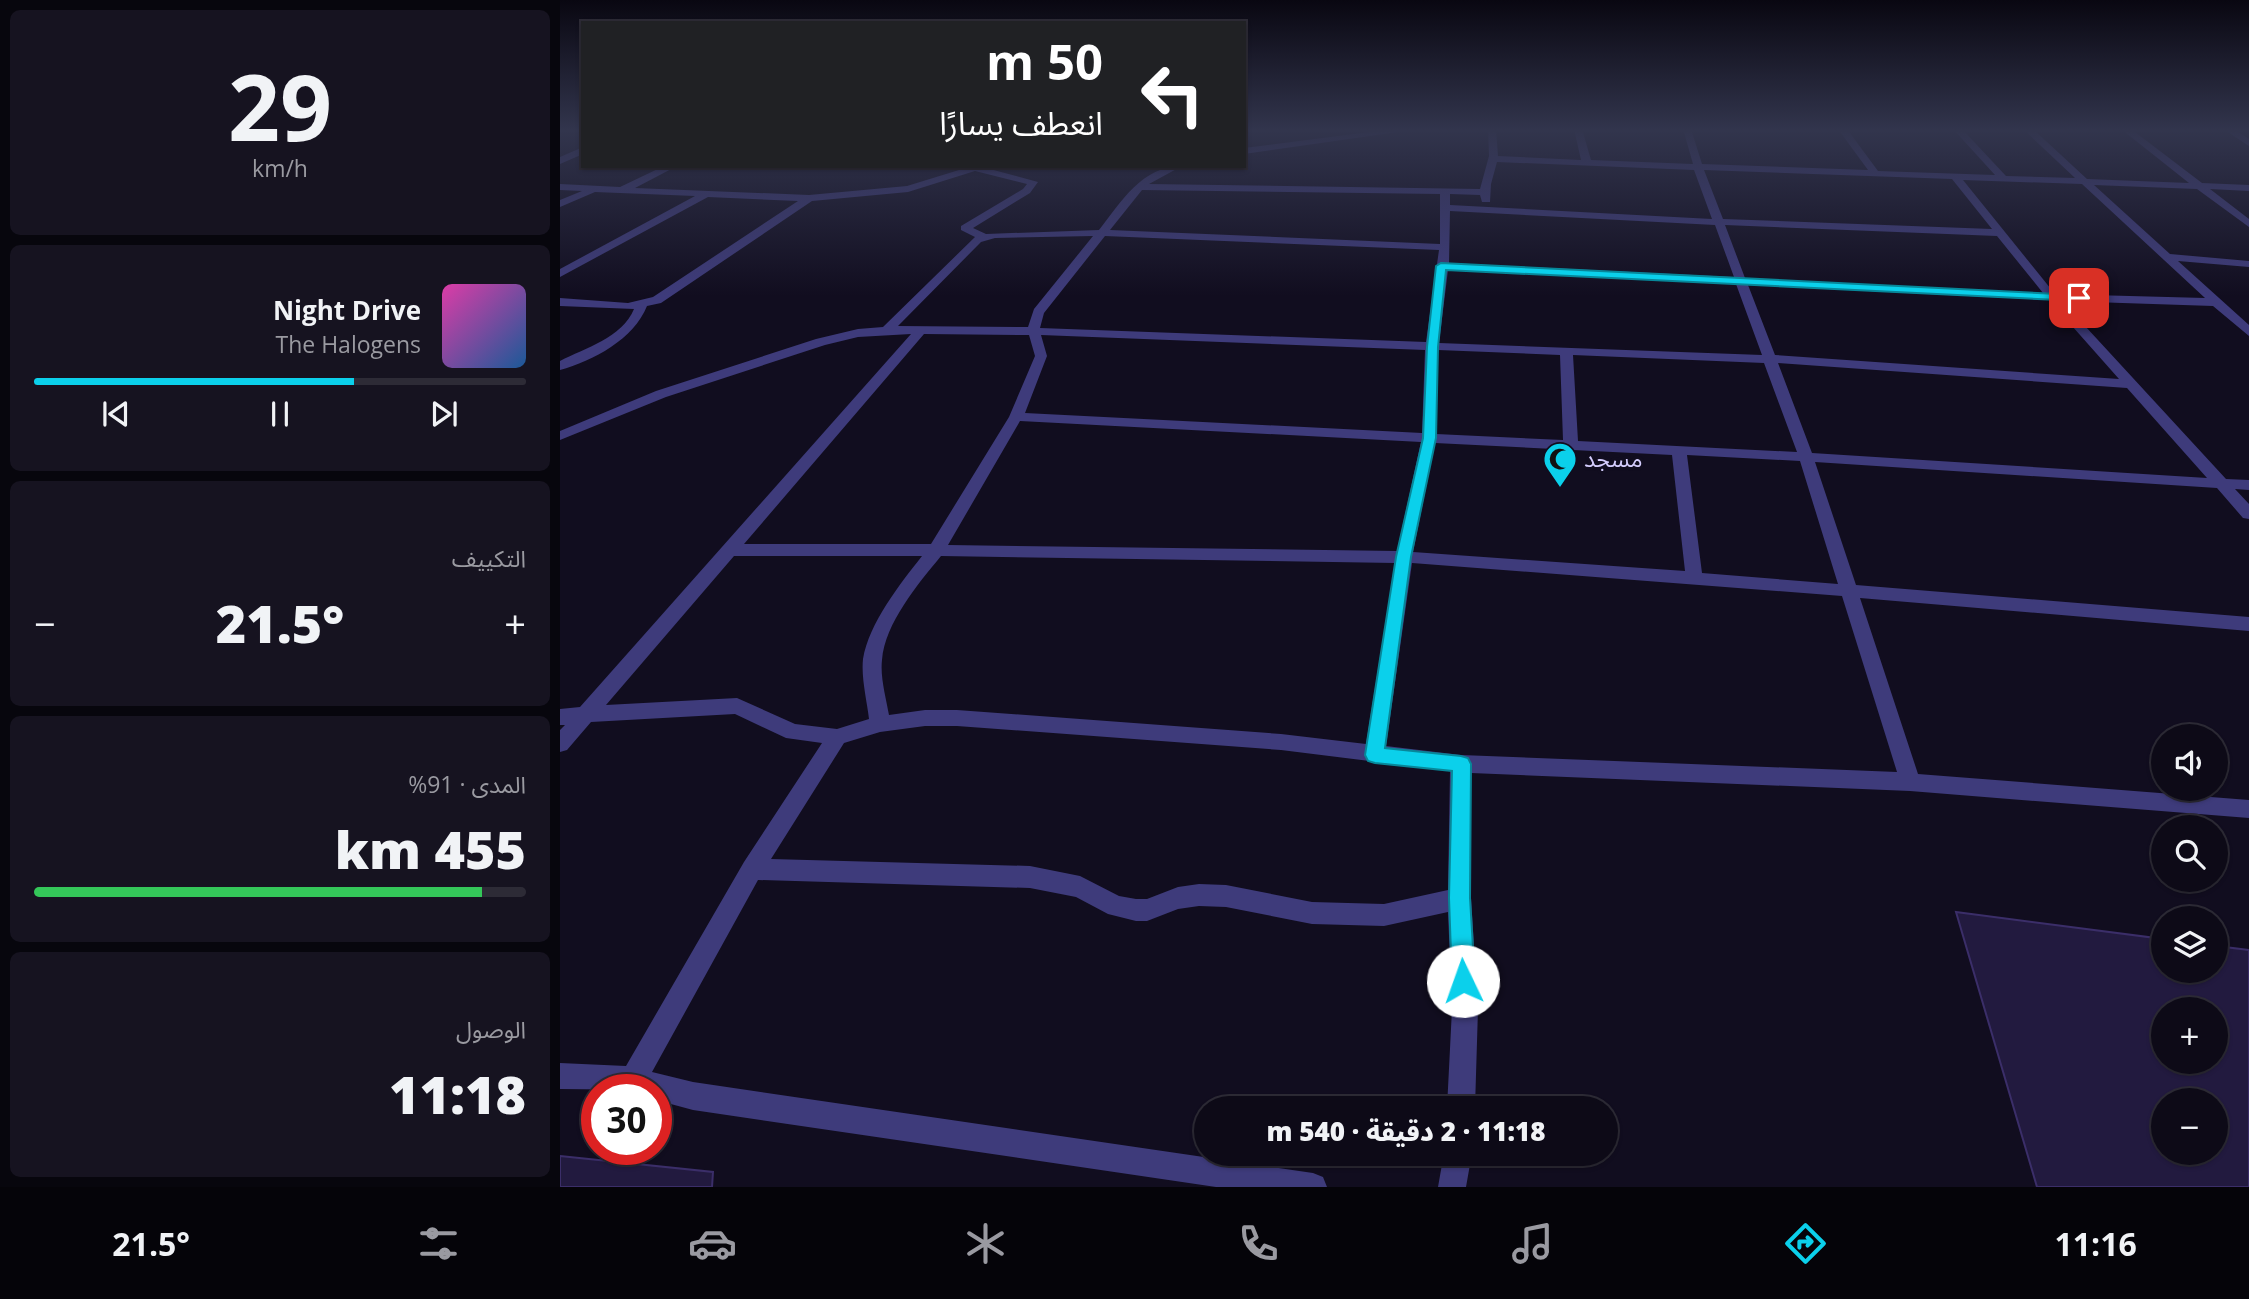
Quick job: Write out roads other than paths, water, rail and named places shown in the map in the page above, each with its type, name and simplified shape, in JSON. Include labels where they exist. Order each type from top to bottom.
[{"type":"street","points":[[622,190],[634,184]]},
{"type":"street","points":[[560,187],[809,198],[908,189],[923,184]]},
{"type":"street","points":[[1032,184],[1027,191],[964,228],[983,237],[1048,232],[1103,233],[1446,247]]},
{"type":"street","points":[[880,724],[872,662],[876,644],[901,594],[936,550],[1016,417],[1041,356],[1033,331],[1038,312],[1143,184]]},
{"type":"street","points":[[1486,184],[1484,192],[1489,210]]},
{"type":"street","points":[[1705,184],[1772,359],[1806,457],[1910,782]]},
{"type":"street","points":[[1961,184],[2052,298],[2224,483],[2249,514]]},
{"type":"street","points":[[2087,184],[2249,332]]},
{"type":"street","points":[[2125,184],[2249,188]]},
{"type":"street","points":[[2198,184],[2249,224]]},
{"type":"street","points":[[1139,187],[1484,192]]},
{"type":"street","points":[[560,204],[593,189]]},
{"type":"street","points":[[1375,755],[1404,557],[1429,438],[1432,347],[1441,266],[1446,247],[1445,191]]},
{"type":"street","points":[[560,274],[706,194]]},
{"type":"street","points":[[560,302],[641,306],[657,300],[809,198]]},
{"type":"street","points":[[1447,208],[2001,233]]},
{"type":"street","points":[[887,330],[983,237]]},
{"type":"street","points":[[2168,257],[2249,264]]},
{"type":"street","points":[[1441,266],[2052,298],[2214,302]]},
{"type":"street","points":[[560,366],[624,331],[638,316],[641,306]]},
{"type":"street","points":[[560,436],[661,394],[821,342],[858,333],[887,330],[1033,331],[1772,359],[2133,384]]},
{"type":"street","points":[[560,744],[920,331]]},
{"type":"street","points":[[1566,352],[1571,446]]},
{"type":"street","points":[[1016,417],[1806,457],[2249,485]]},
{"type":"street","points":[[1679,452],[1694,578]]},
{"type":"street","points":[[727,550],[936,550],[1404,557],[2249,624]]},
{"type":"street","points":[[560,717],[651,709],[737,706],[793,732],[837,737],[880,724],[925,718],[957,718],[1281,742],[1461,764],[1910,782],[2249,809]]},
{"type":"street","points":[[636,1074],[752,869],[837,737]]},
{"type":"street","points":[[1461,764],[1459,898],[1465,1009],[1461,1096]]},
{"type":"street","points":[[752,869],[1030,877],[1080,887],[1116,906],[1136,910],[1147,910],[1178,898],[1199,895],[1226,896],[1312,913],[1384,915],[1459,898]]},
{"type":"street","points":[[560,1076],[581,1077]]},
{"type":"street","points":[[672,1090],[693,1096],[1313,1187]]},
{"type":"street","points":[[1452,1187],[1456,1166]]},
{"type":"place","name":"مسجد","points":[[1560,489]]}]
